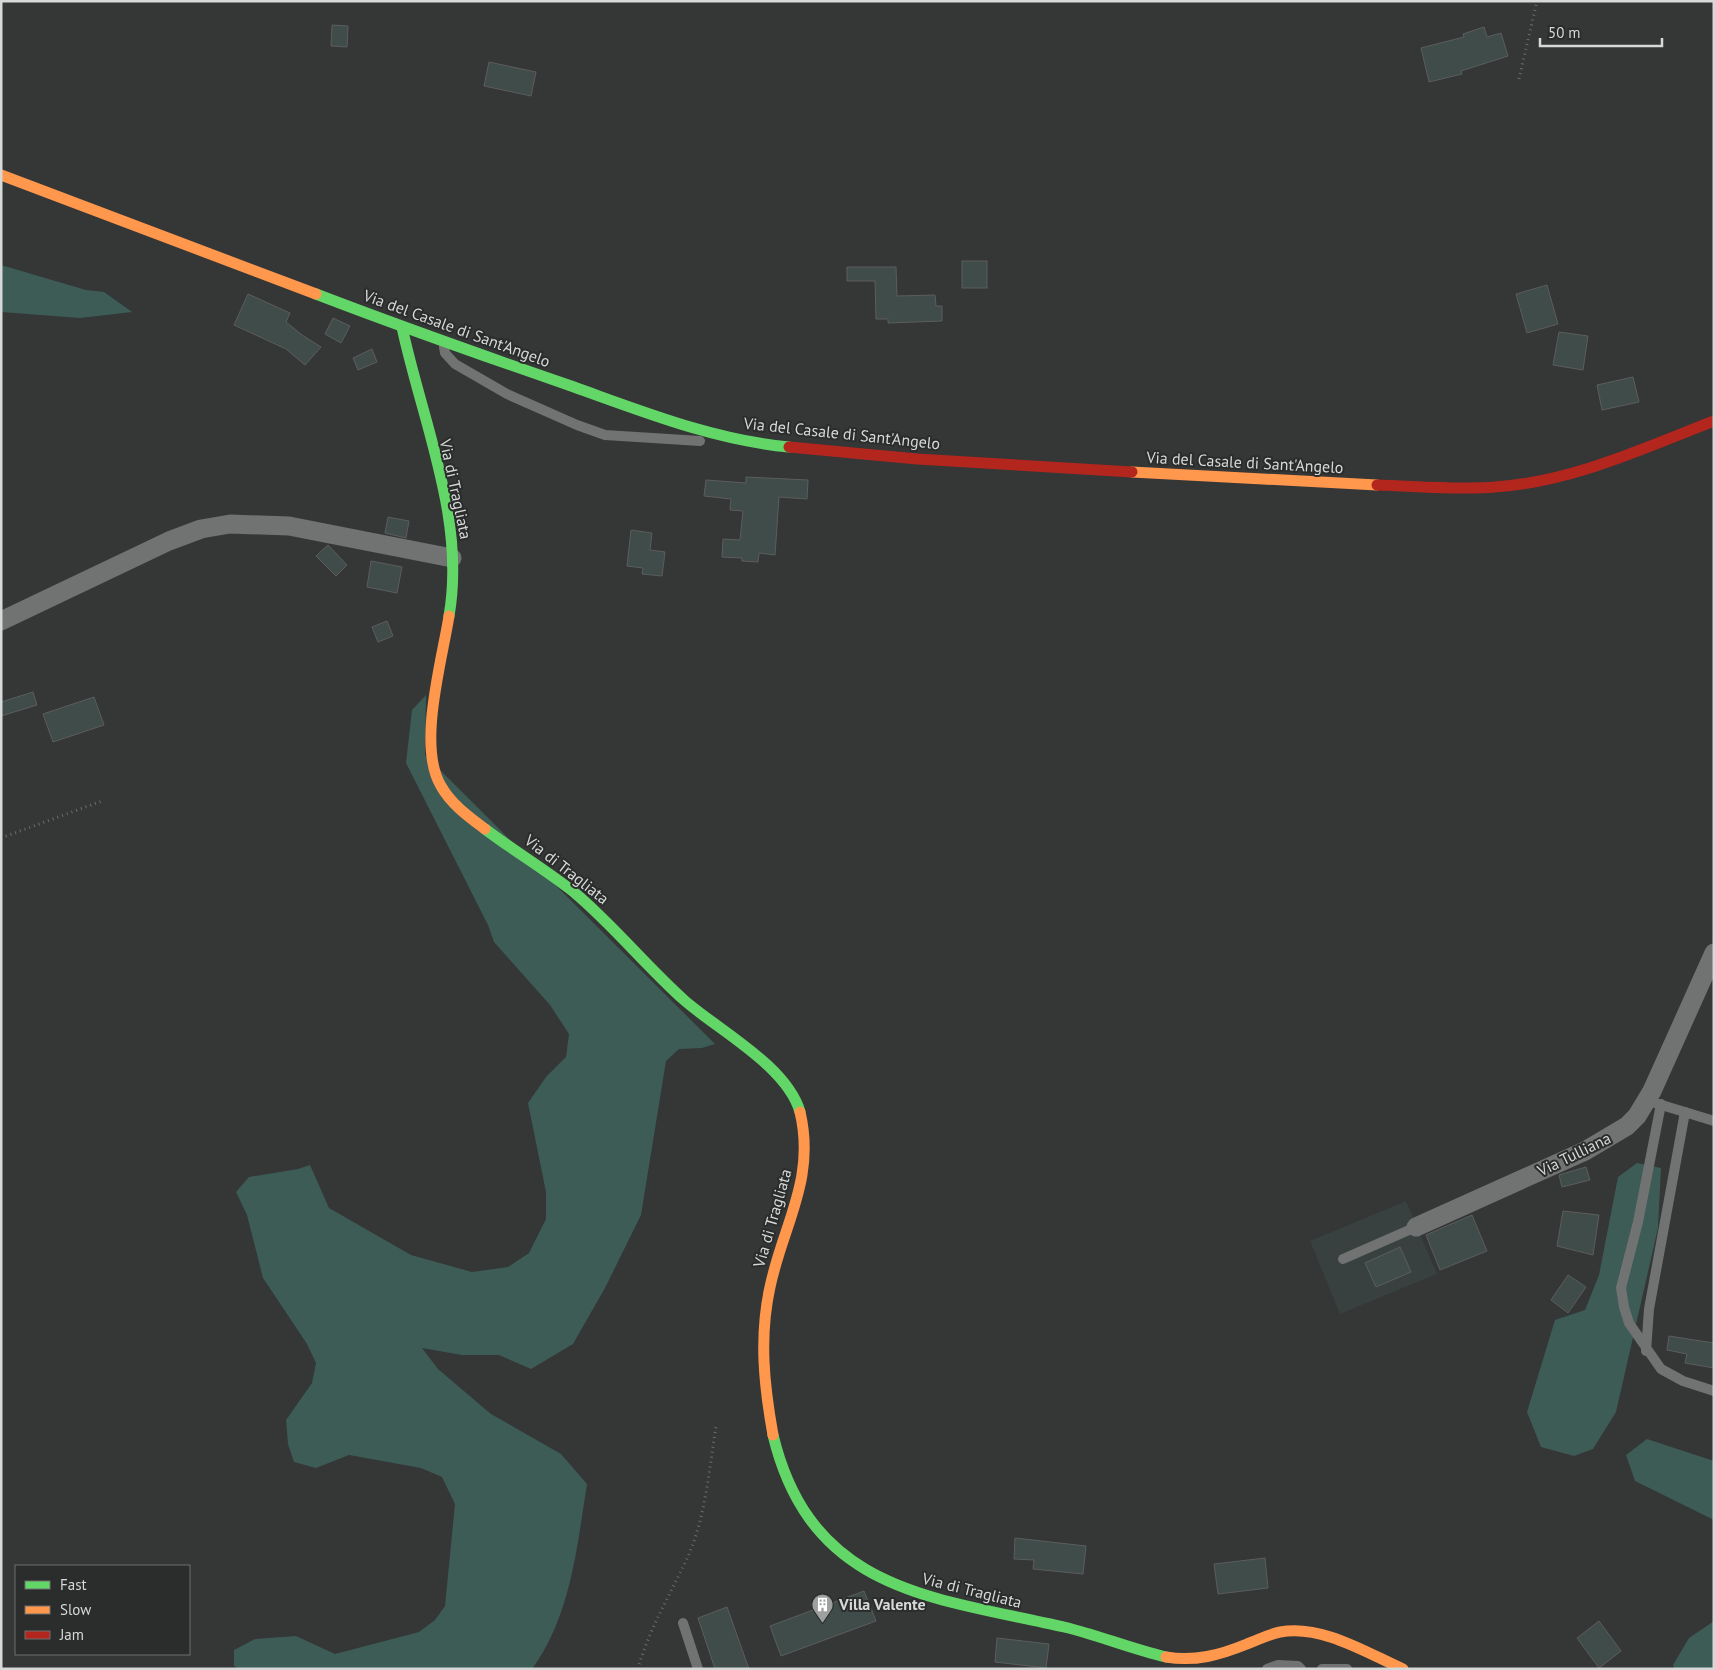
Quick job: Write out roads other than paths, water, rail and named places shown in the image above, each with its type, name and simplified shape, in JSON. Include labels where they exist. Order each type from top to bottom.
[{"type":"street","name":"Via del Casale di Sant'Angelo","points":[[1,175],[402,327],[676,423],[758,444],[917,459],[1354,485],[1494,486],[1531,482],[1593,467],[1714,421]]},
{"type":"street","name":"Via di Tragliata","points":[[402,327],[418,400],[441,481],[449,526],[452,558],[450,612],[432,728],[432,753],[440,785],[455,803],[475,821],[556,878],[591,906],[685,1002],[776,1074],[789,1088],[798,1107],[804,1136],[802,1182],[767,1297],[763,1355],[767,1397],[778,1448],[794,1494],[808,1519],[828,1544],[854,1565],[891,1584],[933,1600],[1091,1634],[1164,1657],[1226,1661],[1278,1632],[1300,1630],[1322,1635],[1403,1669]]},
{"type":"street","points":[[1,621],[169,541],[201,530],[230,524],[289,526],[362,542],[452,558]]},
{"type":"street","name":"Via Tulliana","points":[[1416,1227],[1585,1152],[1627,1126],[1654,1102],[1714,953]]},
{"type":"lane","points":[[442,341],[445,353],[455,364],[507,394],[577,425],[605,435],[720,442],[724,436]]},
{"type":"lane","points":[[1714,1120],[1654,1102],[1638,1222],[1621,1288],[1629,1323],[1661,1369],[1683,1381],[1714,1391]]},
{"type":"lane","points":[[1646,1350],[1649,1308],[1685,1112]]},
{"type":"lane","name":"Via Tulliana","points":[[1343,1259],[1416,1227]]},
{"type":"lane","points":[[683,1623],[698,1669]]},
{"type":"lane","points":[[1267,1669],[1278,1666],[1298,1666],[1301,1669]]},
{"type":"lane","points":[[1322,1669],[1347,1669]]},
{"type":"place","name":"Villa Valente","points":[[823,1623]]}]
